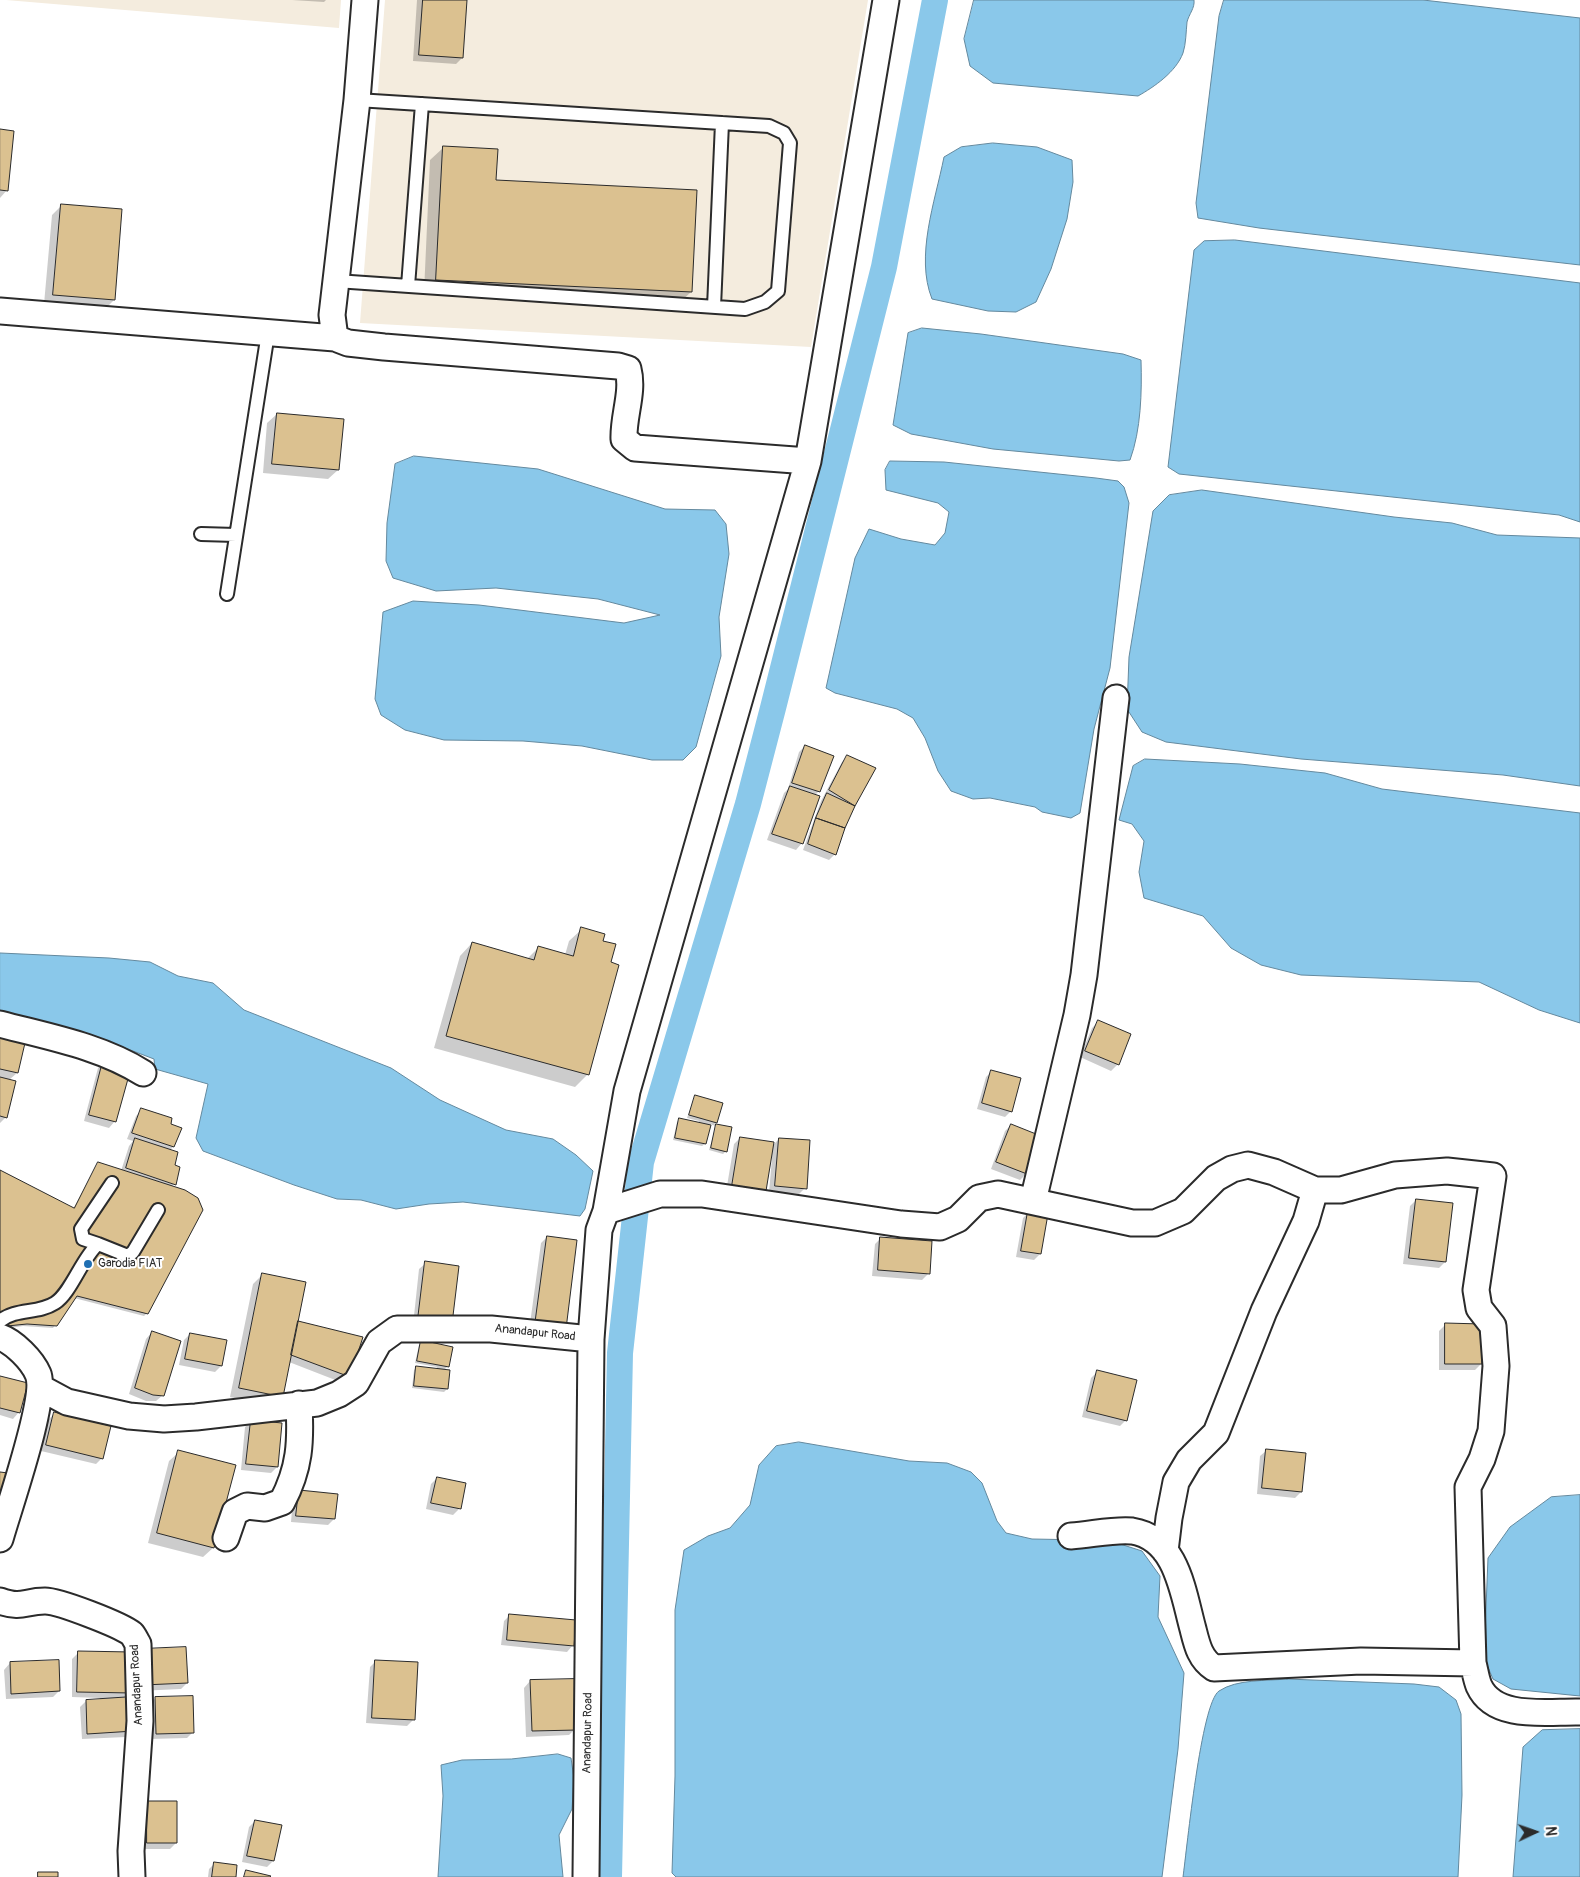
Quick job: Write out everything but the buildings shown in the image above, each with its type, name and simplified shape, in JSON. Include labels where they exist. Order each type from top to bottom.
[{"type":"street","points":[[335,338],[332,315],[357,100],[365,0]]},
{"type":"street","points":[[591,1340],[599,1230],[616,1207],[627,1091],[808,461],[886,0]]},
{"type":"street","points":[[0,311],[335,338],[348,343],[384,347],[618,366],[628,369],[631,381],[624,426],[624,439],[635,448],[808,461]]},
{"type":"street","points":[[1033,1201],[1084,975],[1116,698]]},
{"type":"street","points":[[0,1024],[96,1050],[122,1060],[143,1073]]},
{"type":"street","points":[[616,1207],[660,1194],[721,1196],[901,1224],[940,1227],[958,1219],[980,1198],[998,1194],[1132,1223],[1155,1223],[1182,1210],[1216,1178],[1232,1168],[1248,1165],[1274,1172],[1315,1190],[1341,1190],[1395,1175],[1447,1171],[1493,1176],[1476,1290],[1479,1308],[1493,1326],[1496,1366],[1491,1431],[1482,1459],[1468,1488],[1473,1663],[1480,1687],[1488,1698],[1502,1707],[1526,1712],[1580,1712]]},
{"type":"street","points":[[1165,1551],[1176,1482],[1189,1460],[1216,1433],[1264,1311],[1306,1221],[1315,1190]]},
{"type":"street","name":"Anandapur Road","points":[[41,1388],[67,1402],[129,1416],[164,1419],[317,1403],[339,1394],[356,1383],[379,1342],[396,1329],[491,1328],[591,1340],[586,1877]]},
{"type":"street","points":[[0,1336],[20,1350],[38,1374],[41,1388],[29,1438],[0,1539]]},
{"type":"street","points":[[226,1538],[236,1512],[247,1506],[265,1508],[282,1502],[292,1483],[300,1450],[299,1404]]},
{"type":"street","points":[[1071,1536],[1131,1531],[1150,1536],[1165,1551],[1179,1578],[1196,1641],[1204,1661],[1214,1668],[1361,1661],[1473,1663]]},
{"type":"street","name":"Anandapur Road","points":[[0,1601],[15,1606],[45,1601],[60,1603],[122,1628],[133,1634],[138,1644],[140,1722],[131,1851],[132,1877]]},
{"type":"lane","points":[[336,281],[745,309],[765,302],[778,291],[790,143],[784,133],[769,126],[357,100]]},
{"type":"lane","points":[[408,286],[422,104]]},
{"type":"lane","points":[[714,307],[722,123]]},
{"type":"lane","points":[[227,594],[268,333]]},
{"type":"lane","points":[[201,534],[236,536]]},
{"type":"lane","points":[[112,1183],[81,1229],[83,1239],[128,1256],[133,1252],[158,1210]]},
{"type":"lane","points":[[0,1321],[15,1314],[39,1310],[56,1303],[98,1244]]},
{"type":"shaded area","points":[[6,0],[341,0],[339,28]]},
{"type":"shaded area","points":[[385,0],[868,0],[811,347],[360,323]]},
{"type":"water","points":[[974,0],[1194,0],[1194,3],[1187,22],[1185,46],[1180,60],[1170,73],[1138,96],[993,83],[970,66],[964,39]]},
{"type":"water","points":[[1224,0],[1423,0],[1580,18],[1580,265],[1259,228],[1198,218],[1196,203],[1219,16]]},
{"type":"water","points":[[993,143],[1037,147],[1072,160],[1073,182],[1067,219],[1051,269],[1036,302],[1016,312],[988,311],[932,299],[927,282],[925,265],[928,229],[944,157],[961,147]]},
{"type":"water","points":[[1235,240],[1580,283],[1580,522],[1559,515],[1179,474],[1168,467],[1194,250],[1204,241]]},
{"type":"water","points":[[922,328],[981,334],[1123,354],[1141,360],[1140,411],[1134,448],[1130,460],[1119,461],[993,449],[911,434],[893,425],[908,333]]},
{"type":"water","points":[[414,456],[538,469],[665,509],[715,510],[726,524],[729,554],[719,617],[721,656],[696,747],[683,760],[652,760],[582,746],[523,741],[444,740],[405,730],[381,715],[375,699],[383,612],[413,601],[479,605],[624,623],[660,615],[598,599],[496,588],[436,591],[393,578],[386,561],[387,523],[395,464]]},
{"type":"water","points":[[890,461],[944,462],[1096,478],[1118,481],[1124,487],[1129,503],[1110,668],[1094,729],[1080,813],[1071,818],[1042,812],[1035,807],[990,798],[973,799],[951,791],[938,771],[925,738],[913,718],[897,709],[835,693],[826,688],[855,558],[869,529],[901,539],[935,545],[945,533],[949,512],[938,503],[886,490],[885,470]]},
{"type":"water","points":[[1202,490],[1394,517],[1452,523],[1497,535],[1580,538],[1580,786],[1503,775],[1301,759],[1166,742],[1142,732],[1127,709],[1129,657],[1153,511],[1169,495]]},
{"type":"water","points":[[1145,759],[1240,764],[1325,773],[1382,789],[1580,813],[1580,1023],[1539,1010],[1479,982],[1301,975],[1261,965],[1231,948],[1203,916],[1144,898],[1139,872],[1144,841],[1132,824],[1119,820],[1133,766]]},
{"type":"water","points":[[0,953],[109,958],[150,962],[178,976],[213,983],[244,1010],[391,1068],[440,1100],[506,1130],[553,1139],[576,1155],[593,1171],[585,1209],[580,1216],[463,1202],[429,1204],[396,1209],[361,1200],[337,1199],[203,1151],[196,1138],[208,1084],[155,1069],[154,1059],[99,1038],[0,1016]]},
{"type":"water","points":[[799,1442],[909,1461],[947,1463],[971,1472],[982,1483],[997,1521],[1006,1533],[1032,1539],[1087,1540],[1117,1543],[1142,1551],[1160,1576],[1158,1617],[1184,1673],[1178,1749],[1162,1877],[676,1877],[672,1873],[675,1776],[675,1610],[684,1550],[708,1536],[730,1528],[750,1505],[759,1465],[776,1446]]},
{"type":"water","points":[[1580,1495],[1580,1696],[1511,1689],[1493,1679],[1484,1658],[1488,1558],[1510,1527],[1551,1497]]},
{"type":"water","points":[[1287,1679],[1414,1684],[1439,1687],[1456,1700],[1461,1714],[1462,1795],[1458,1877],[1183,1877],[1201,1747],[1212,1701],[1219,1691],[1234,1684]]},
{"type":"water","points":[[1580,1729],[1580,1877],[1513,1877],[1523,1747],[1542,1730]]},
{"type":"water","points":[[558,1754],[571,1758],[574,1779],[572,1809],[559,1835],[563,1877],[438,1877],[443,1796],[441,1765],[462,1760],[511,1759]]},
{"type":"waterway","points":[[609,1877],[620,1353],[641,1162],[748,804],[773,708],[884,267],[935,0]]},
{"type":"place","name":"Garodia FIAT","points":[[88,1264]]}]
